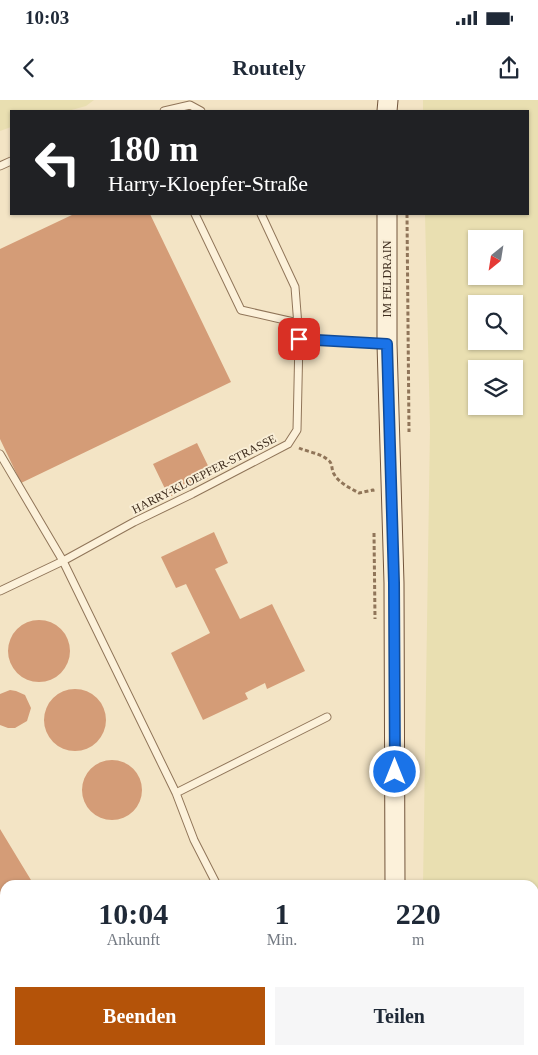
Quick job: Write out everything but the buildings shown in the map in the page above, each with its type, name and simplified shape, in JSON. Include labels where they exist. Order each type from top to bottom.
[{"type":"main road","name":"IM FELDRAIN","points":[[387,215],[387,344],[394,583],[395,880]]},
{"type":"lane","points":[[169,110],[190,106],[199,110]]},
{"type":"lane","points":[[194,215],[241,310],[298,323]]},
{"type":"lane","name":"HARRY-KLOEPFER-STRASSE","points":[[0,591],[288,444],[297,430],[299,339],[295,287],[261,215]]},
{"type":"lane","points":[[299,339],[387,344]]},
{"type":"lane","points":[[1,458],[62,561],[176,793],[194,840],[214,880]]},
{"type":"lane","points":[[176,793],[328,717]]},
{"type":"path","points":[[288,444],[311,453],[319,454],[327,459],[331,463],[336,477],[343,484],[359,493],[373,490],[373,500]]},
{"type":"path","points":[[374,529],[375,628]]},
{"type":"shaded area","points":[[0,100],[94,100],[86,106],[72,110],[10,110],[10,127],[0,131]]},
{"type":"shaded area","points":[[423,100],[538,100],[538,880],[423,880],[430,428],[425,215],[529,215],[529,110],[423,110]]},
{"type":"route","points":[[299,339],[387,344],[394,583],[395,772]]}]
